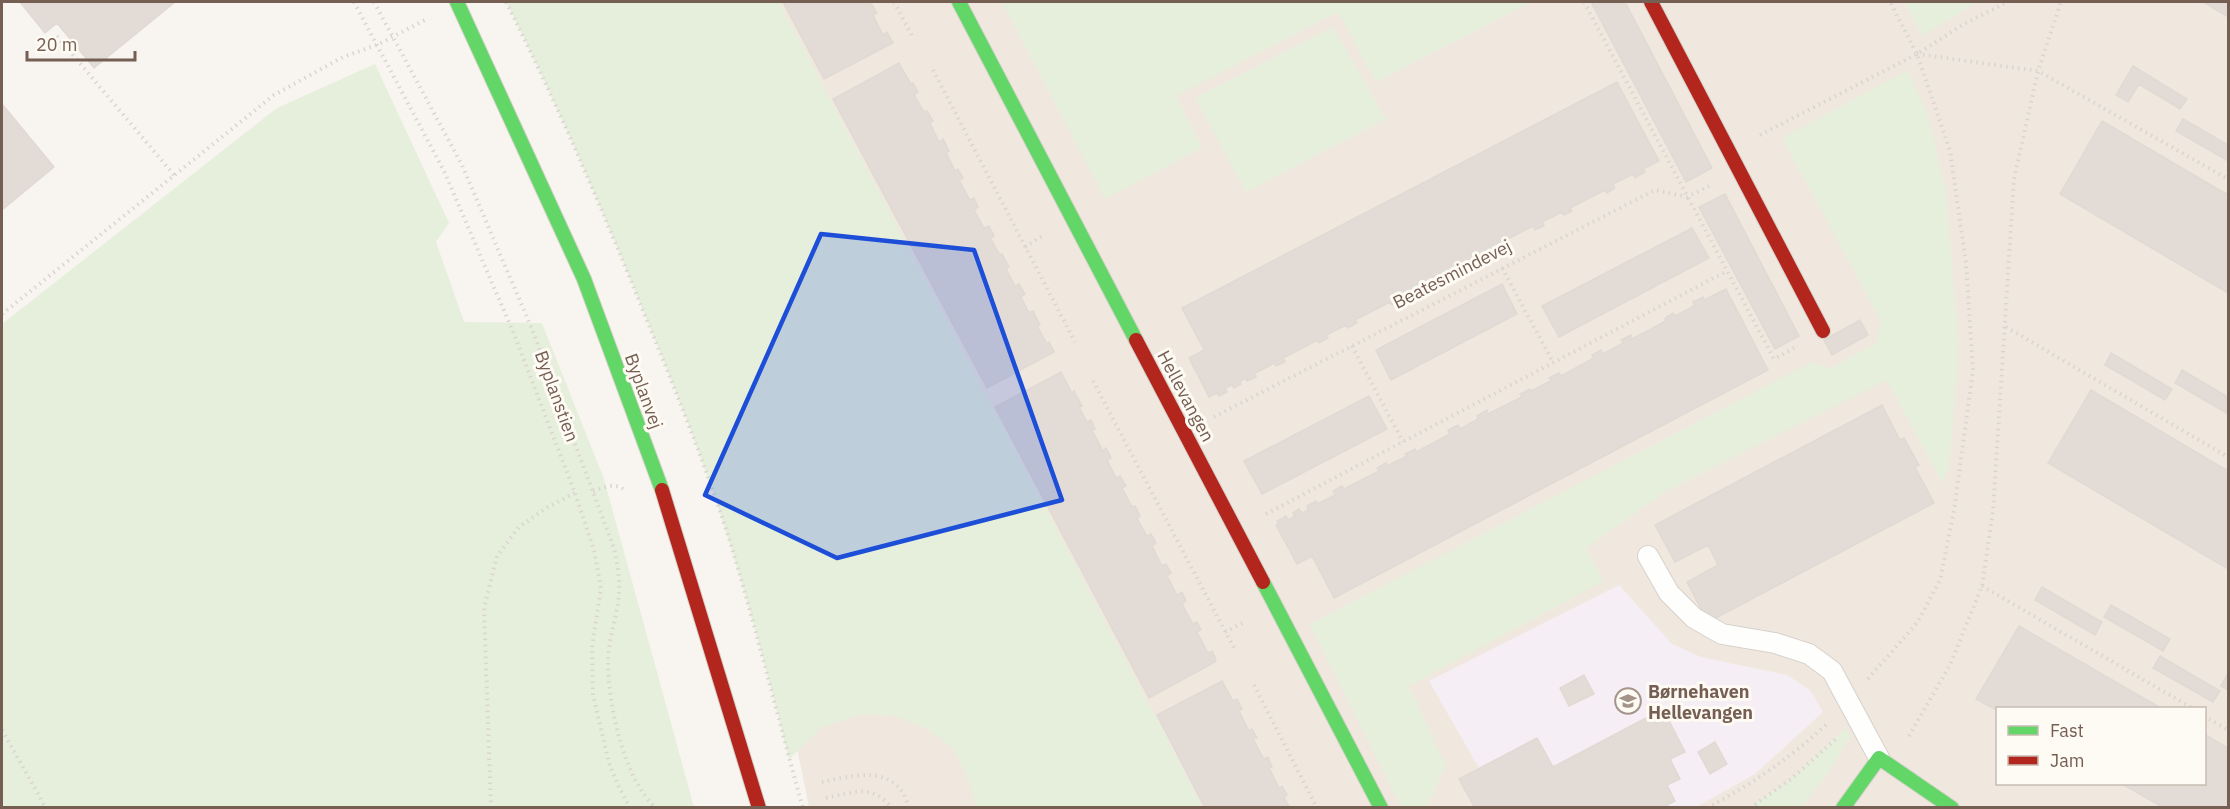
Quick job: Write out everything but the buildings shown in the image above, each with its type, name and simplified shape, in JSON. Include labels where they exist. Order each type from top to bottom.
[{"type":"street","name":"Hellevangen","points":[[958,2],[1381,807]]},
{"type":"street","points":[[1651,2],[1823,331]]},
{"type":"street","name":"Byplanvej","points":[[457,3],[584,279],[668,507],[759,807]]},
{"type":"street","points":[[1843,807],[1879,758],[1952,807]]},
{"type":"lane","points":[[1648,556],[1669,593],[1694,618],[1722,634],[1775,643],[1809,654],[1832,671],[1879,758]]},
{"type":"path","points":[[354,2],[444,171],[514,334],[575,493],[594,550],[601,588],[592,647],[593,695],[609,763],[624,800],[630,807]]},
{"type":"path","name":"Byplanstien","points":[[374,2],[466,176],[532,329],[614,548],[620,576],[608,661],[617,729],[635,780],[646,799],[656,807]]},
{"type":"path","points":[[506,2],[536,61],[611,233],[670,378],[726,531],[803,807]]},
{"type":"path","points":[[894,2],[912,36]]},
{"type":"path","points":[[1584,2],[1774,359],[1823,331]]},
{"type":"path","points":[[1750,807],[1791,779],[1829,746],[1917,623],[1940,580],[1954,511],[1972,370],[1966,263],[1950,152],[1917,54],[1890,2]]},
{"type":"path","points":[[1729,152],[1917,54],[1964,24],[2007,2]]},
{"type":"path","points":[[1879,758],[1911,735],[1950,665],[1982,586],[1992,511],[2014,180],[2038,71],[2061,2]]},
{"type":"path","points":[[2,314],[274,95],[343,57],[377,45],[457,3]]},
{"type":"path","points":[[57,36],[174,175]]},
{"type":"path","points":[[1917,54],[2038,71],[2229,179]]},
{"type":"path","points":[[933,70],[1075,342]]},
{"type":"path","points":[[1687,197],[1739,171]]},
{"type":"path","name":"Beatesmindevej","points":[[1185,432],[1654,190],[1687,197]]},
{"type":"path","points":[[1502,268],[1553,362]]},
{"type":"path","points":[[1236,530],[1727,271]]},
{"type":"path","points":[[2006,327],[2229,457]]},
{"type":"path","points":[[1352,346],[1402,442]]},
{"type":"path","points":[[1093,381],[1235,650]]},
{"type":"path","points":[[491,807],[484,608],[497,556],[519,527],[548,507],[575,493]]},
{"type":"path","points":[[1982,586],[2190,707]]},
{"type":"path","points":[[1254,686],[1317,807]]},
{"type":"path","points":[[1707,807],[1745,788],[1782,763],[1827,724],[1854,708]]},
{"type":"path","points":[[2206,717],[2229,730]]},
{"type":"path","points":[[2,730],[46,807]]},
{"type":"path","points":[[822,782],[860,774],[876,774],[896,784],[906,798],[909,807]]},
{"type":"path","points":[[826,798],[860,791],[872,792],[883,797],[892,807]]},
{"type":"highlighted area","points":[[821,234],[974,250],[1062,500],[837,558],[705,495]]},
{"type":"shaded area","points":[[514,2],[2228,2],[2228,807],[809,807],[798,753],[750,574],[681,379]]},
{"type":"shaded area","name":"Børnehaven Hellevangen","points":[[1619,585],[1672,644],[1701,657],[1787,675],[1810,690],[1823,712],[1755,774],[1696,807],[1573,807],[1537,738],[1479,768],[1429,681]]},
{"type":"green space","points":[[506,2],[779,2],[1203,807],[976,807],[970,783],[953,748],[927,729],[895,716],[861,714],[823,727],[789,759],[743,588],[697,447],[594,192]]},
{"type":"green space","points":[[1002,2],[1532,2],[1376,82],[1338,12],[1176,96],[1202,148],[1105,199]]},
{"type":"green space","points":[[1905,2],[1978,2],[1922,36]]},
{"type":"green space","points":[[1333,27],[1386,119],[1246,192],[1195,98]]},
{"type":"green space","points":[[375,64],[449,223],[436,242],[464,322],[542,323],[604,479],[694,807],[2,807],[2,324],[277,108]]},
{"type":"green space","points":[[1908,70],[1928,115],[1946,191],[1959,350],[1949,468],[1942,483],[1887,380],[1665,492],[1586,548],[1604,581],[1409,686],[1446,766],[1427,807],[1401,807],[1310,624],[1812,362],[1829,369],[1876,343],[1881,321],[1782,138]]},
{"type":"green space","points":[[1845,729],[1851,736],[1803,807],[1750,807],[1791,779]]},
{"type":"traffic: fast","points":[[457,2],[584,279],[662,490]]},
{"type":"traffic: fast","points":[[959,2],[1136,340]]},
{"type":"traffic: fast","points":[[1263,582],[1381,808]]},
{"type":"traffic: fast","points":[[1843,808],[1879,758],[1952,808]]},
{"type":"traffic: jam","points":[[1651,2],[1823,331]]},
{"type":"traffic: jam","points":[[1136,340],[1263,582]]},
{"type":"traffic: jam","points":[[662,490],[759,808]]},
{"type":"place","name":"Børnehaven Hellevangen","points":[[1628,701]]}]
